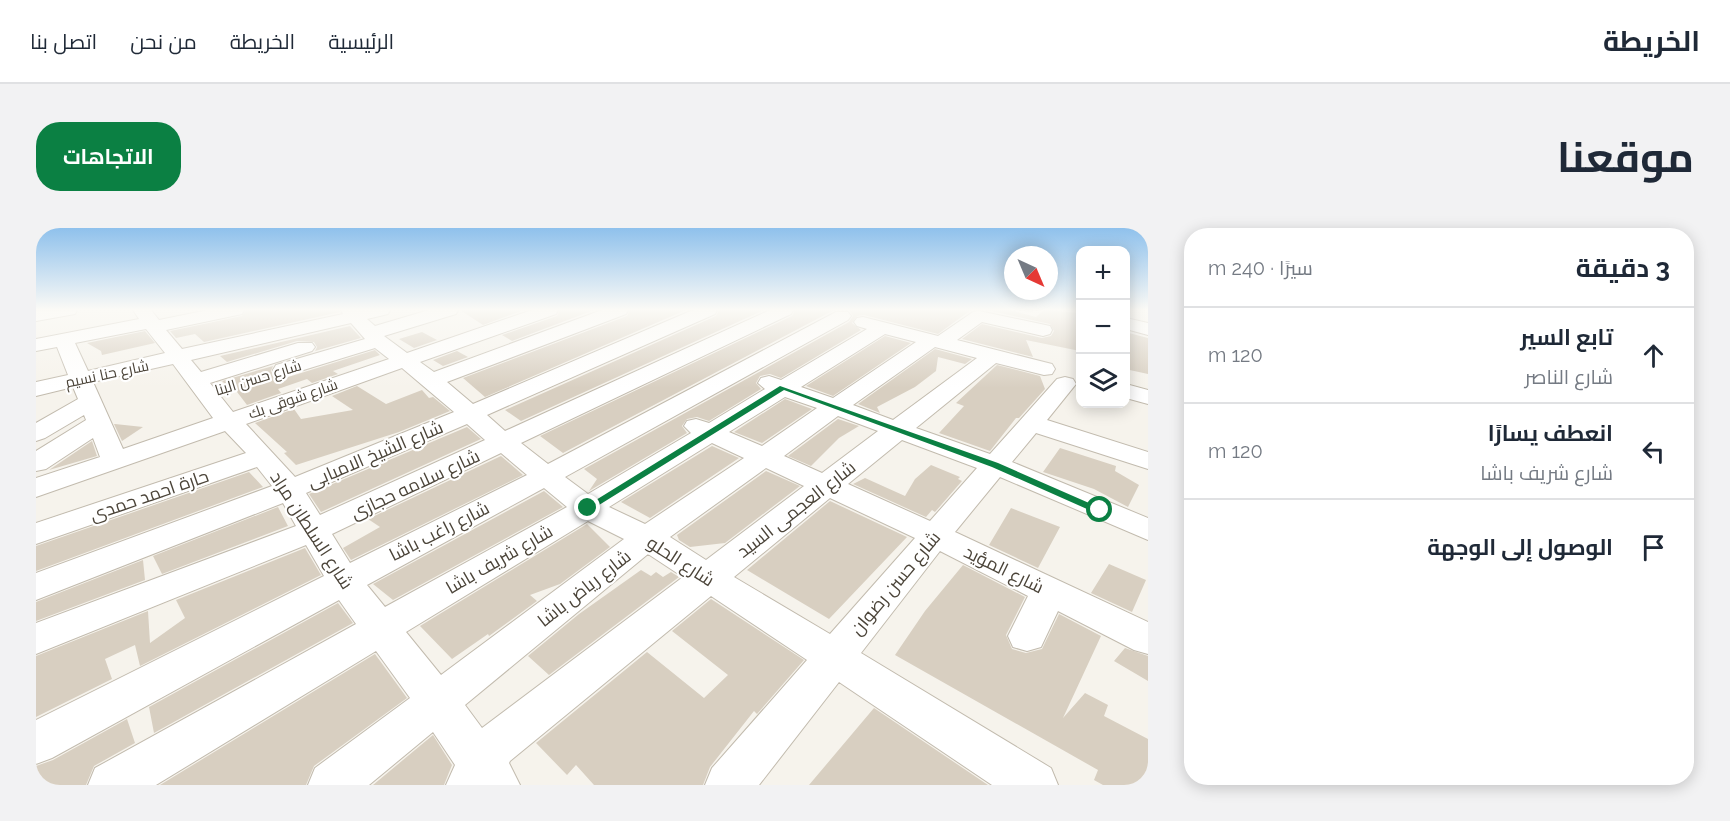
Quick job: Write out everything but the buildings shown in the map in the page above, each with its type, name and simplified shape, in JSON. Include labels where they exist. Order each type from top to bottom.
[{"type":"street","points":[[85,336],[174,347],[279,336]]},
{"type":"street","points":[[174,347],[192,336]]},
{"type":"street","points":[[174,347],[213,336]]},
{"type":"street","name":"شارع حسن البنا","points":[[174,347],[263,336]]},
{"type":"street","points":[[36,345],[64,340],[278,355],[331,336]]},
{"type":"street","name":"شارع الحلو","points":[[380,336],[404,361],[432,380],[504,443],[588,508],[647,538],[1034,785]]},
{"type":"street","name":"شارع شوقى بك","points":[[36,488],[404,361],[464,336]]},
{"type":"street","points":[[432,380],[550,336]]},
{"type":"street","name":"شارع الشيخ الامبابى","points":[[36,587],[290,490],[649,336]]},
{"type":"street","name":"شارع سلامه حجازى","points":[[36,639],[312,531],[730,336]]},
{"type":"street","name":"شارع راغب باشا","points":[[36,743],[546,476],[737,371],[849,336]]},
{"type":"street","name":"شارع شريف باشا","points":[[112,785],[588,508],[783,388],[855,336]]},
{"type":"street","name":"شارع رياض باشا","points":[[332,785],[647,538],[836,407],[858,336]]},
{"type":"street","name":"شارع رياض باشا","points":[[888,336],[937,341],[945,336]]},
{"type":"street","points":[[645,338],[995,465],[1148,530]]},
{"type":"street","points":[[258,339],[278,355]]},
{"type":"street","points":[[64,340],[115,460]]},
{"type":"street","points":[[937,341],[1068,377]]},
{"type":"street","name":"شارع حنا نسيم","points":[[36,389],[86,392],[174,347]]},
{"type":"street","name":"شارع السلطان مراد","points":[[174,347],[228,421],[263,456],[290,490],[312,531],[344,580],[438,703],[483,778]]},
{"type":"street","name":"شارع العجمى السيد","points":[[483,778],[494,746],[503,738],[993,356]]},
{"type":"street","name":"شارع حسن رضوان","points":[[729,785],[1068,377]]},
{"type":"street","points":[[36,432],[86,392]]},
{"type":"street","points":[[36,463],[86,392]]},
{"type":"street","name":"شارع المؤيد","points":[[663,411],[935,535],[1148,639]]},
{"type":"street","points":[[1031,423],[1148,460]]},
{"type":"street","name":"حارة احمد حمدى","points":[[36,534],[263,456]]},
{"type":"street","points":[[1027,636],[1049,590]]},
{"type":"route","points":[[588,508],[783,388],[995,465],[1100,510]]}]
